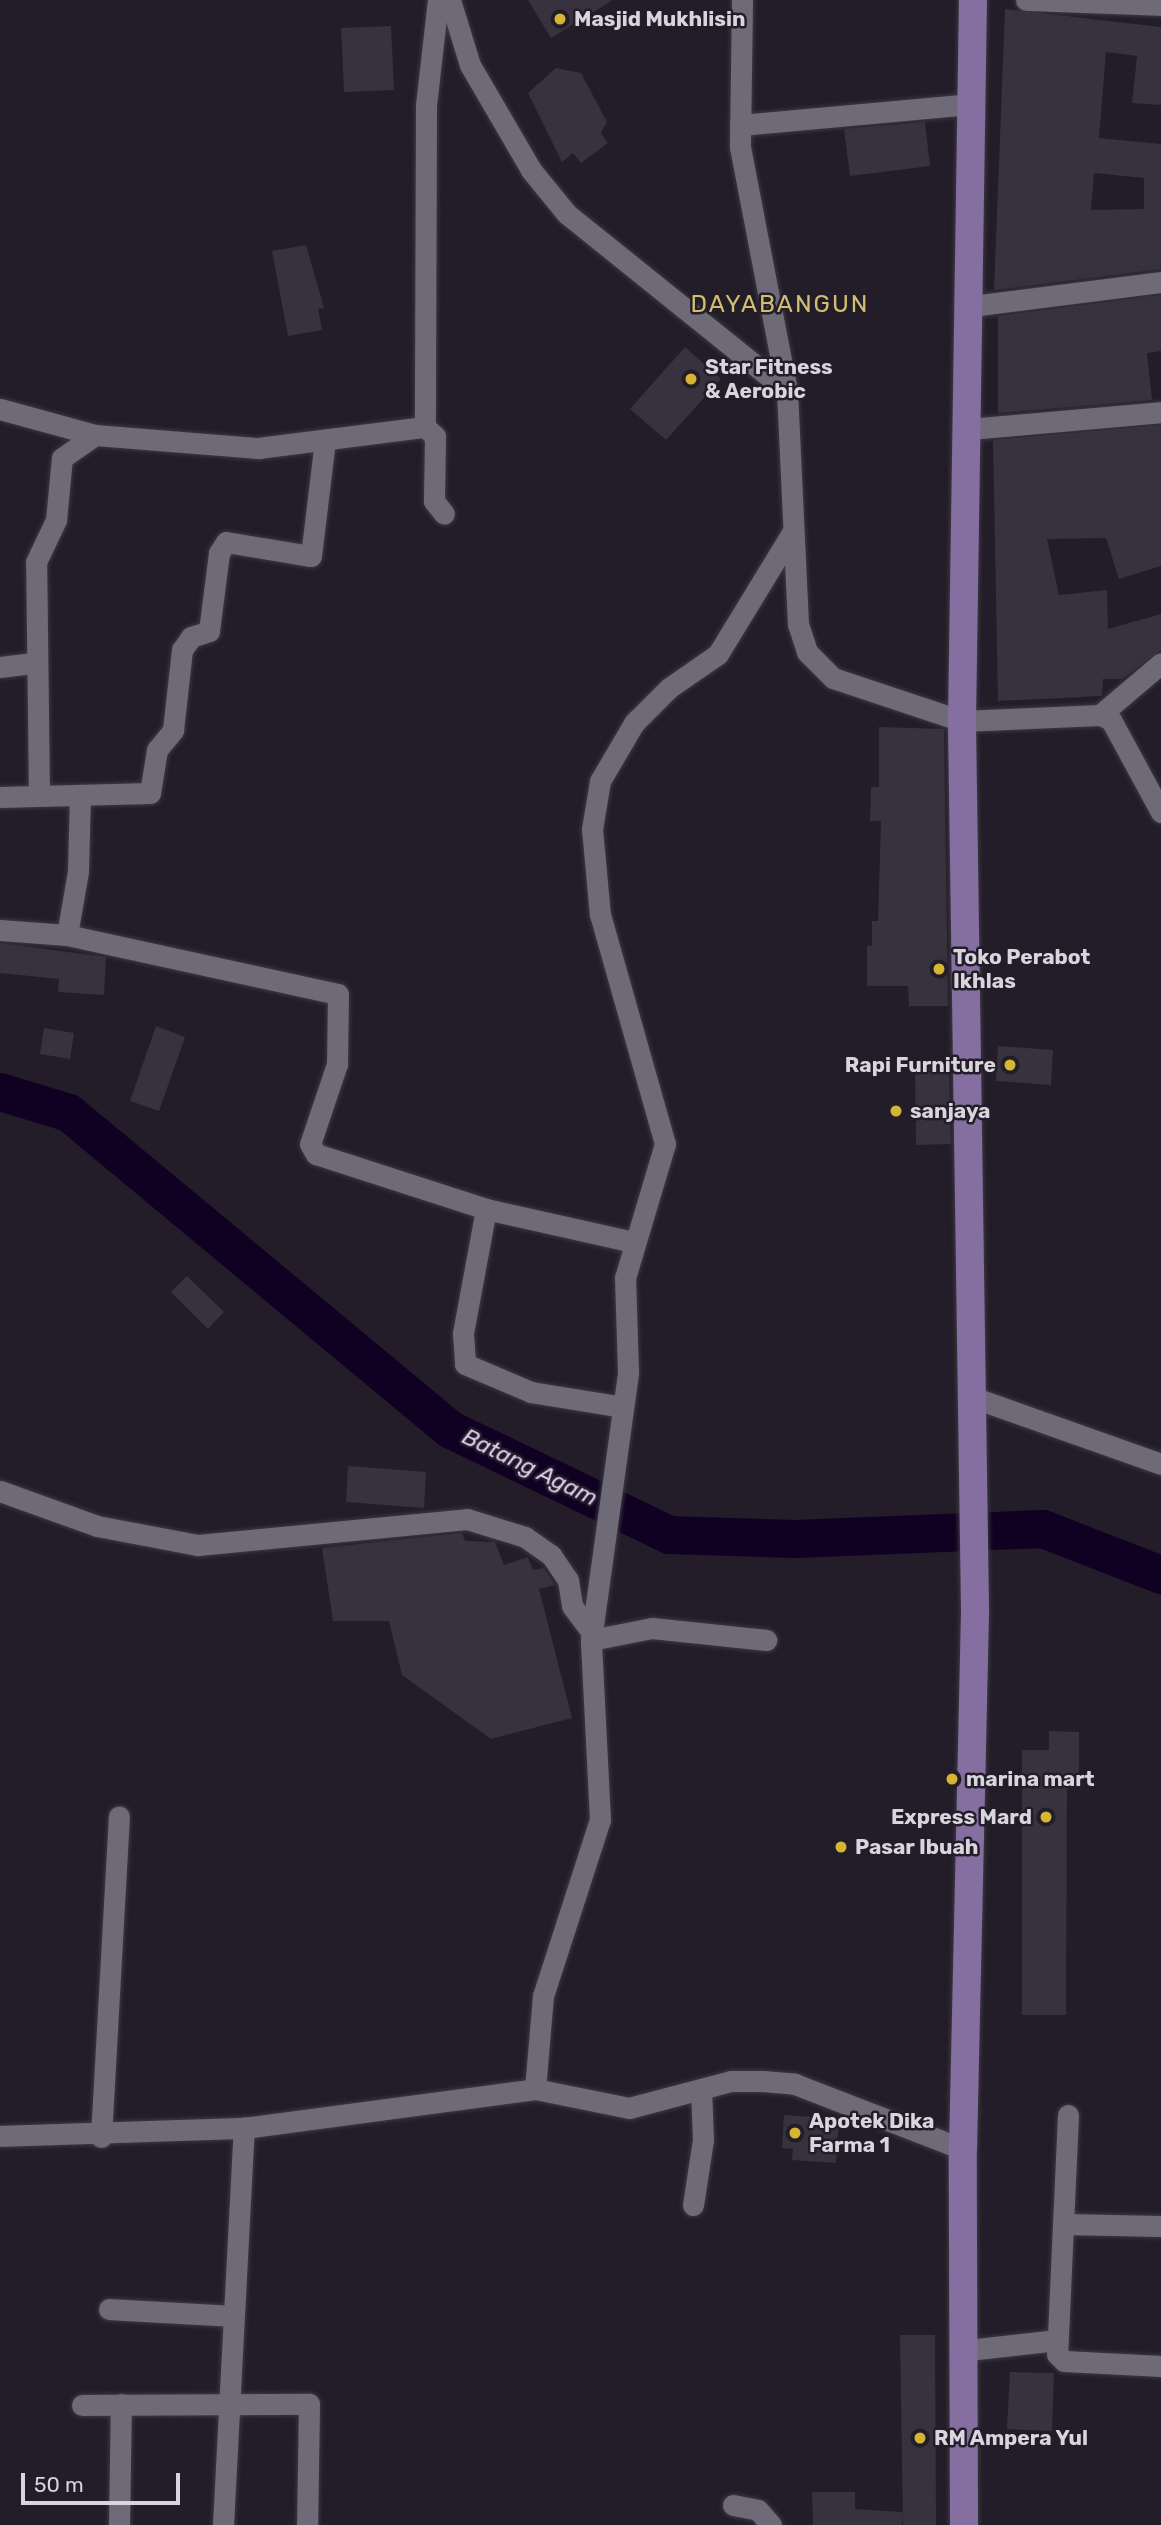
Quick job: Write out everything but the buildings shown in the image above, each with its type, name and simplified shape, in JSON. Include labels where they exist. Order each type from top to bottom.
[{"type":"main road","points":[[964,2525],[968,2350],[962,2149],[975,1610],[962,721],[971,306],[973,0]]},
{"type":"street","points":[[425,428],[426,106],[438,0]]},
{"type":"street","points":[[450,0],[470,65],[531,170],[567,214],[787,391]]},
{"type":"street","points":[[742,0],[740,125],[747,197],[787,391],[797,624],[807,652],[855,689],[962,721],[1100,715],[1111,720],[1161,812]]},
{"type":"street","points":[[1026,0],[1161,5]]},
{"type":"street","points":[[740,125],[973,104]]},
{"type":"street","points":[[971,306],[1161,282]]},
{"type":"street","points":[[0,409],[94,435],[258,448],[425,428],[435,436],[434,501],[444,514]]},
{"type":"street","points":[[968,429],[1161,412]]},
{"type":"street","points":[[39,795],[32,663],[36,562],[56,520],[62,458],[94,435]]},
{"type":"street","points":[[0,797],[150,793],[157,750],[173,730],[182,650],[191,637],[209,631],[219,553],[226,542],[312,556],[325,441]]},
{"type":"street","points":[[535,2089],[543,1996],[600,1820],[592,1637],[599,1564],[623,1407],[625,1278],[665,1144],[600,915],[592,830],[600,781],[634,723],[729,640],[792,534]]},
{"type":"street","points":[[0,667],[32,663]]},
{"type":"street","points":[[1100,715],[1161,663]]},
{"type":"street","points":[[67,935],[78,871],[80,795]]},
{"type":"street","points":[[0,930],[67,935],[338,994],[337,1063],[310,1144],[316,1154],[486,1209],[634,1242]]},
{"type":"street","points":[[486,1209],[463,1333],[465,1364],[531,1392],[623,1407]]},
{"type":"street","points":[[972,1397],[1161,1464]]},
{"type":"street","points":[[0,1492],[97,1526],[198,1545],[467,1519],[525,1537],[551,1555],[568,1580],[572,1606],[592,1637]]},
{"type":"street","points":[[592,1637],[652,1628],[766,1640]]},
{"type":"street","points":[[101,2137],[119,1817]]},
{"type":"street","points":[[0,2136],[101,2137],[244,2128],[535,2089],[629,2108],[731,2081],[795,2084],[962,2149]]},
{"type":"street","points":[[693,2205],[703,2140],[701,2089]]},
{"type":"street","points":[[1068,2115],[1057,2340],[1064,2361],[1161,2366]]},
{"type":"street","points":[[223,2525],[227,2402],[244,2128]]},
{"type":"street","points":[[1063,2224],[1161,2225]]},
{"type":"street","points":[[109,2309],[233,2316]]},
{"type":"street","points":[[968,2350],[1057,2340]]},
{"type":"street","points":[[82,2404],[227,2402],[312,2407],[307,2525]]},
{"type":"street","points":[[119,2525],[121,2404]]},
{"type":"street","points":[[733,2505],[758,2510],[771,2525]]},
{"type":"waterway","name":"Batang Agam","points":[[0,1092],[69,1113],[451,1430],[669,1535],[795,1539],[1043,1529],[1161,1575]]},
{"type":"place","name":"Masjid Mukhlisin","points":[[560,19]]},
{"type":"place","name":"Star Fitness & Aerobic","points":[[691,379]]},
{"type":"place","name":"Toko Perabot Ikhlas","points":[[939,969]]},
{"type":"place","name":"Rapi Furniture","points":[[1010,1065]]},
{"type":"place","name":"sanjaya","points":[[896,1111]]},
{"type":"place","name":"marina mart","points":[[952,1779]]},
{"type":"place","name":"Express Mard","points":[[1046,1817]]},
{"type":"place","name":"Pasar Ibuah","points":[[841,1847]]},
{"type":"place","name":"Apotek Dika Farma 1","points":[[795,2133]]},
{"type":"place","name":"RM Ampera Yul","points":[[920,2438]]},
{"type":"district","name":"DAYABANGUN","points":[[780,305]]}]
